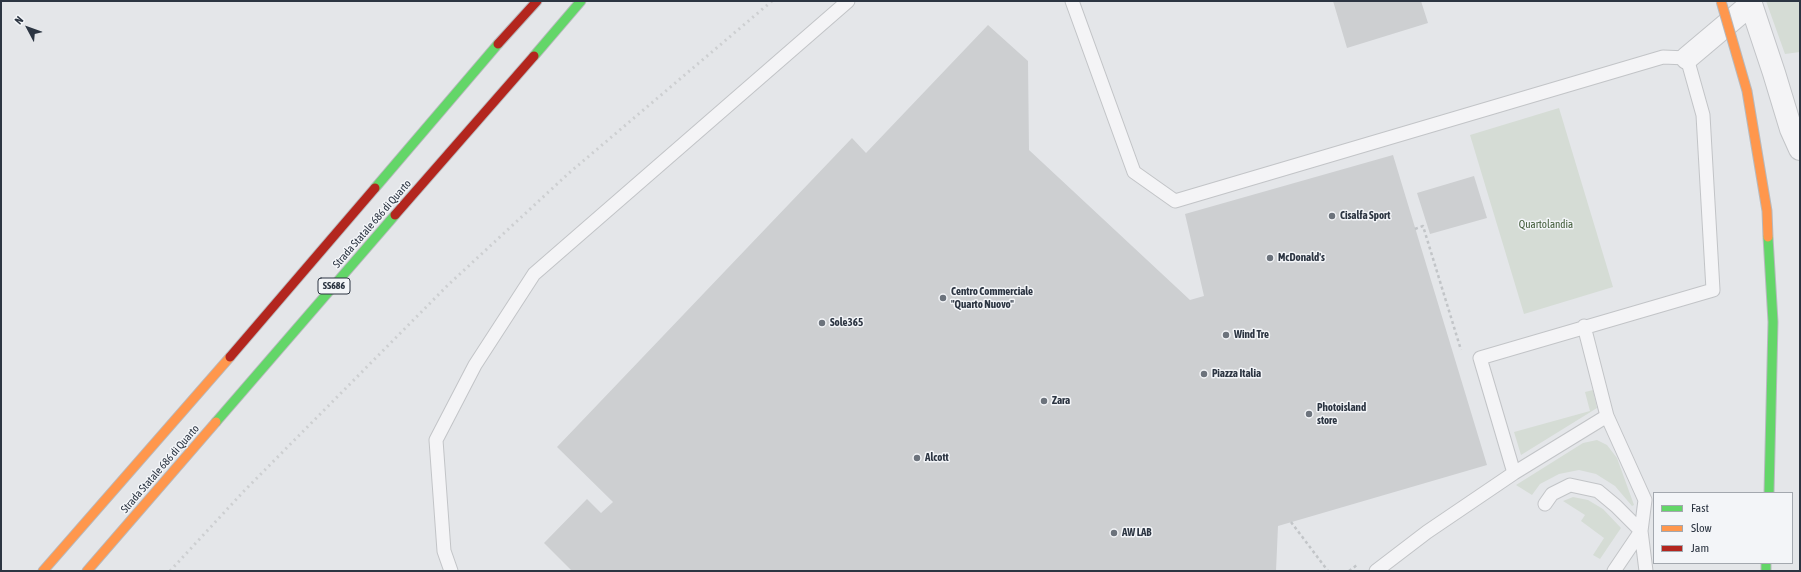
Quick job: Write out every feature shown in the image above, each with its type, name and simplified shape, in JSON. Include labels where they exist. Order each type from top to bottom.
[{"type":"highway","name":"Strada Statale 686 di Quarto","points":[[44,571],[295,282],[504,37],[537,1]]},
{"type":"highway","name":"Strada Statale 686 di Quarto","points":[[87,571],[581,1]]},
{"type":"highway","points":[[1721,1],[1747,91],[1767,211],[1773,322],[1769,492]]},
{"type":"highway","points":[[504,37],[512,16]]},
{"type":"street","points":[[1687,58],[1750,3],[1791,129],[1800,149]]},
{"type":"lane","points":[[450,571],[444,551],[436,440],[475,365],[534,274],[848,1]]},
{"type":"lane","points":[[1072,1],[1134,172],[1175,201],[1663,57],[1687,58],[1703,115],[1713,290],[1584,326],[1480,358],[1514,473]]},
{"type":"lane","points":[[1584,326],[1607,416],[1645,500],[1641,531],[1646,571]]},
{"type":"lane","points":[[1376,571],[1427,532],[1514,473],[1607,416]]},
{"type":"lane","points":[[1545,504],[1552,494],[1570,485],[1598,491],[1616,506],[1641,531]]},
{"type":"lane","points":[[1614,571],[1641,531]]},
{"type":"path","points":[[1415,229],[1423,226],[1461,352]]},
{"type":"path","points":[[1291,522],[1328,571]]},
{"type":"path","points":[[1349,571],[1361,562]]},
{"type":"green space","points":[[1766,1],[1800,1],[1800,52],[1785,54]]},
{"type":"green space","name":"Quartolandia","points":[[1559,108],[1613,287],[1524,314],[1470,135]]},
{"type":"green space","points":[[1593,390],[1597,408],[1521,455],[1514,432],[1590,411],[1585,392]]},
{"type":"green space","points":[[1597,440],[1607,445],[1617,458],[1634,505],[1632,506],[1615,486],[1596,474],[1579,470],[1559,474],[1540,484],[1532,495],[1516,485],[1583,443]]},
{"type":"green space","points":[[1573,497],[1588,500],[1603,509],[1621,528],[1600,559],[1593,555],[1604,538],[1581,521],[1585,515],[1563,501]]},
{"type":"building","points":[[1333,1],[1421,1],[1428,23],[1347,48]]},
{"type":"building","name":"Centro Commerciale \"Quarto Nuovo\"","points":[[988,25],[1028,61],[1029,150],[1190,300],[1204,296],[1185,214],[1393,155],[1487,465],[1278,526],[1276,571],[572,571],[544,543],[587,499],[601,513],[613,502],[557,447],[852,138],[866,153]]},
{"type":"building","points":[[1474,176],[1487,218],[1430,234],[1417,193]]},
{"type":"railway","points":[[170,571],[244,491],[448,285],[569,173],[772,1]]},
{"type":"traffic: fast","points":[[534,56],[581,1]]},
{"type":"traffic: fast","points":[[375,188],[498,44]]},
{"type":"traffic: fast","points":[[216,422],[395,215]]},
{"type":"traffic: fast","points":[[1768,237],[1773,322],[1769,492]]},
{"type":"traffic: fast","points":[[1766,564],[1766,571]]},
{"type":"traffic: slow","points":[[1721,1],[1747,91],[1767,211],[1768,237]]},
{"type":"traffic: slow","points":[[43,571],[230,357]]},
{"type":"traffic: slow","points":[[87,571],[216,422]]},
{"type":"traffic: jam","points":[[498,44],[537,1]]},
{"type":"traffic: jam","points":[[395,215],[534,56]]},
{"type":"traffic: jam","points":[[230,357],[375,188]]},
{"type":"place","name":"Cisalfa Sport","points":[[1332,216]]},
{"type":"place","name":"McDonald's","points":[[1270,258]]},
{"type":"place","name":"Centro Commerciale \"Quarto Nuovo\"","points":[[943,298]]},
{"type":"place","name":"Sole365","points":[[822,323]]},
{"type":"place","name":"Wind Tre","points":[[1226,335]]},
{"type":"place","name":"Piazza Italia","points":[[1204,374]]},
{"type":"place","name":"Zara","points":[[1044,401]]},
{"type":"place","name":"Photoisland store","points":[[1309,414]]},
{"type":"place","name":"Alcott","points":[[917,458]]},
{"type":"place","name":"AW LAB","points":[[1114,533]]}]
